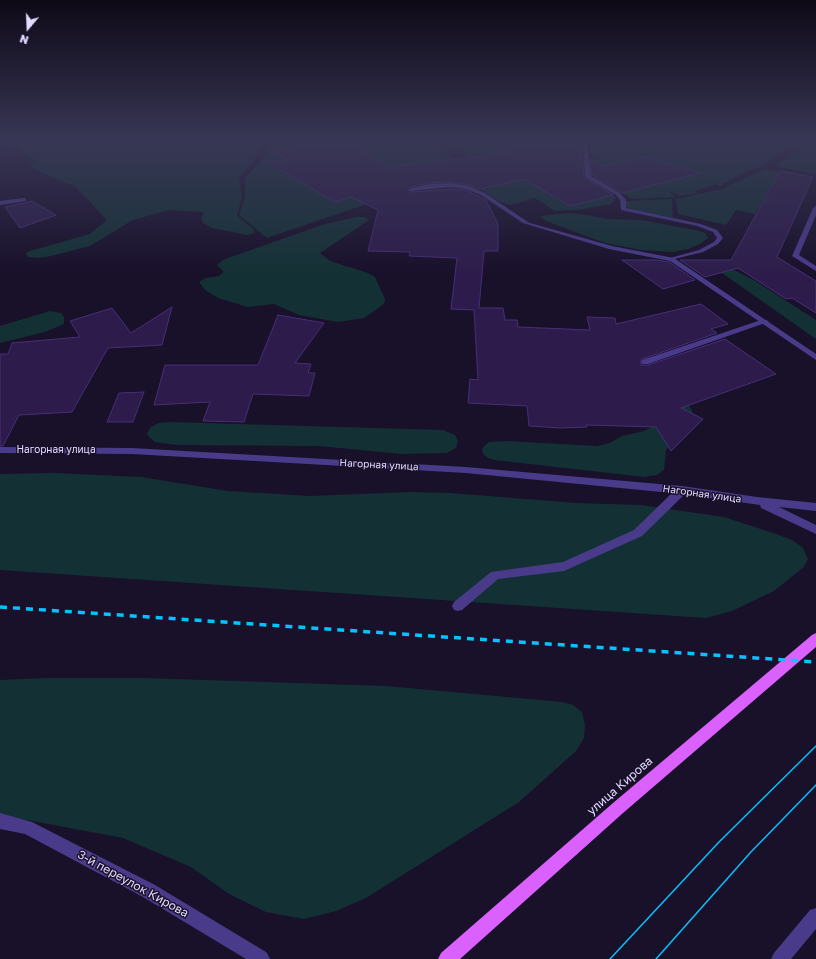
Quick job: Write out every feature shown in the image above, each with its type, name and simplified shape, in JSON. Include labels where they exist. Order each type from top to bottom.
[{"type":"main road","name":"улица Кирова","points":[[447,959],[618,808],[816,639]]},
{"type":"street","points":[[411,189],[430,187]]},
{"type":"street","points":[[459,187],[467,187],[483,194],[525,222],[611,248],[672,259],[816,358]]},
{"type":"street","points":[[605,187],[618,194],[623,200],[623,209],[699,226],[715,231],[720,238],[716,243],[701,251],[672,259]]},
{"type":"street","points":[[0,203],[24,200]]},
{"type":"street","points":[[816,208],[795,256],[816,269]]},
{"type":"street","points":[[646,362],[764,322]]},
{"type":"street","name":"Нагорная улица","points":[[0,450],[132,452],[466,470],[682,490],[757,501],[816,507]]},
{"type":"street","points":[[458,606],[495,575],[564,566],[638,533],[682,490]]},
{"type":"street","name":"Нагорная улица","points":[[757,501],[816,530]]},
{"type":"street","name":"3-й переулок Кирова","points":[[0,821],[27,827],[149,891],[260,959]]},
{"type":"street","points":[[780,959],[816,916]]},
{"type":"green space","points":[[76,187],[240,187],[242,197],[237,216],[255,230],[254,233],[247,235],[212,228],[203,223],[201,218],[204,214],[203,212],[168,210],[131,221],[90,246],[40,258],[28,257],[26,253],[90,234],[107,220]]},
{"type":"green space","points":[[245,187],[413,187],[400,190],[364,205],[267,238],[239,215],[245,197]]},
{"type":"green space","points":[[479,187],[596,187],[613,194],[616,198],[611,204],[578,210],[555,211],[535,198],[511,205],[500,202]]},
{"type":"green space","points":[[612,187],[708,187],[695,191],[698,193],[679,196],[671,191],[669,192],[676,197],[632,199]]},
{"type":"green space","points":[[727,187],[771,187],[755,214],[736,210],[726,225],[678,214],[676,199]]},
{"type":"green space","points":[[672,199],[673,218],[628,208],[625,204],[626,201]]},
{"type":"green space","points":[[569,213],[608,219],[642,220],[700,231],[705,233],[708,238],[700,244],[688,249],[672,252],[641,250],[605,243],[546,221],[540,216]]},
{"type":"green space","points":[[356,217],[364,217],[369,220],[320,253],[330,261],[368,273],[375,277],[385,299],[384,304],[364,318],[338,322],[299,315],[274,304],[248,307],[218,298],[205,290],[199,282],[206,278],[219,276],[224,272],[217,265],[225,259],[325,224]]},
{"type":"green space","points":[[728,267],[752,279],[816,320],[816,339],[719,271]]},
{"type":"green space","points":[[50,311],[61,313],[64,317],[64,324],[45,332],[0,343],[0,326]]},
{"type":"green space","points":[[689,405],[693,413],[693,420],[666,450],[664,470],[657,475],[644,477],[495,460],[488,458],[483,454],[482,450],[489,442],[507,441],[597,446],[610,443],[622,436],[644,431],[650,428],[651,415]]},
{"type":"green space","points":[[170,422],[443,430],[455,435],[458,441],[456,448],[447,453],[402,454],[319,446],[177,445],[155,442],[149,437],[147,433],[151,427],[159,423]]},
{"type":"green space","points":[[54,473],[141,477],[228,491],[310,496],[411,492],[450,493],[576,503],[641,505],[724,517],[792,540],[803,548],[808,559],[804,567],[774,591],[732,611],[706,618],[0,570],[0,474]]},
{"type":"green space","points":[[45,678],[144,678],[386,686],[562,702],[573,705],[582,712],[585,725],[584,738],[576,751],[519,802],[366,898],[336,911],[304,919],[266,912],[229,894],[191,867],[123,838],[0,815],[0,680]]},
{"type":"building","points":[[309,187],[412,187],[407,188],[411,192],[451,189],[466,190],[486,200],[498,224],[498,251],[484,251],[479,308],[503,308],[505,320],[517,320],[518,327],[590,330],[587,317],[615,318],[616,324],[701,304],[728,324],[711,329],[717,333],[642,359],[640,361],[641,365],[648,365],[725,339],[776,374],[681,408],[703,419],[671,451],[656,427],[586,425],[587,427],[561,428],[529,426],[527,406],[468,403],[470,379],[478,380],[474,310],[451,309],[457,258],[409,256],[410,252],[368,251],[378,210],[351,197],[335,202]]},
{"type":"building","points":[[474,187],[490,187],[480,189]]},
{"type":"building","points":[[537,187],[600,187],[613,195],[570,206]]},
{"type":"building","points":[[612,187],[647,187],[622,193]]},
{"type":"building","points":[[771,187],[809,187],[777,257],[816,281],[816,313],[792,298],[786,299],[738,268],[705,277],[680,260],[731,260]]},
{"type":"building","points":[[32,201],[56,215],[20,228],[5,207]]},
{"type":"building","points":[[622,260],[656,260],[669,262],[695,280],[663,289]]},
{"type":"building","points":[[172,307],[162,345],[108,348],[72,412],[19,415],[3,446],[0,446],[0,354],[8,354],[12,343],[80,337],[70,321],[112,308],[131,333]]},
{"type":"building","points":[[278,315],[324,323],[295,363],[311,364],[308,373],[315,373],[309,396],[253,394],[244,422],[203,421],[210,402],[154,405],[165,365],[258,365]]},
{"type":"building","points":[[144,392],[133,422],[107,422],[119,393]]},
{"type":"tram line","points":[[610,959],[719,842],[816,746]]},
{"type":"tram line","points":[[656,959],[750,853],[816,785]]},
{"type":"railway","points":[[0,607],[816,662]]}]
